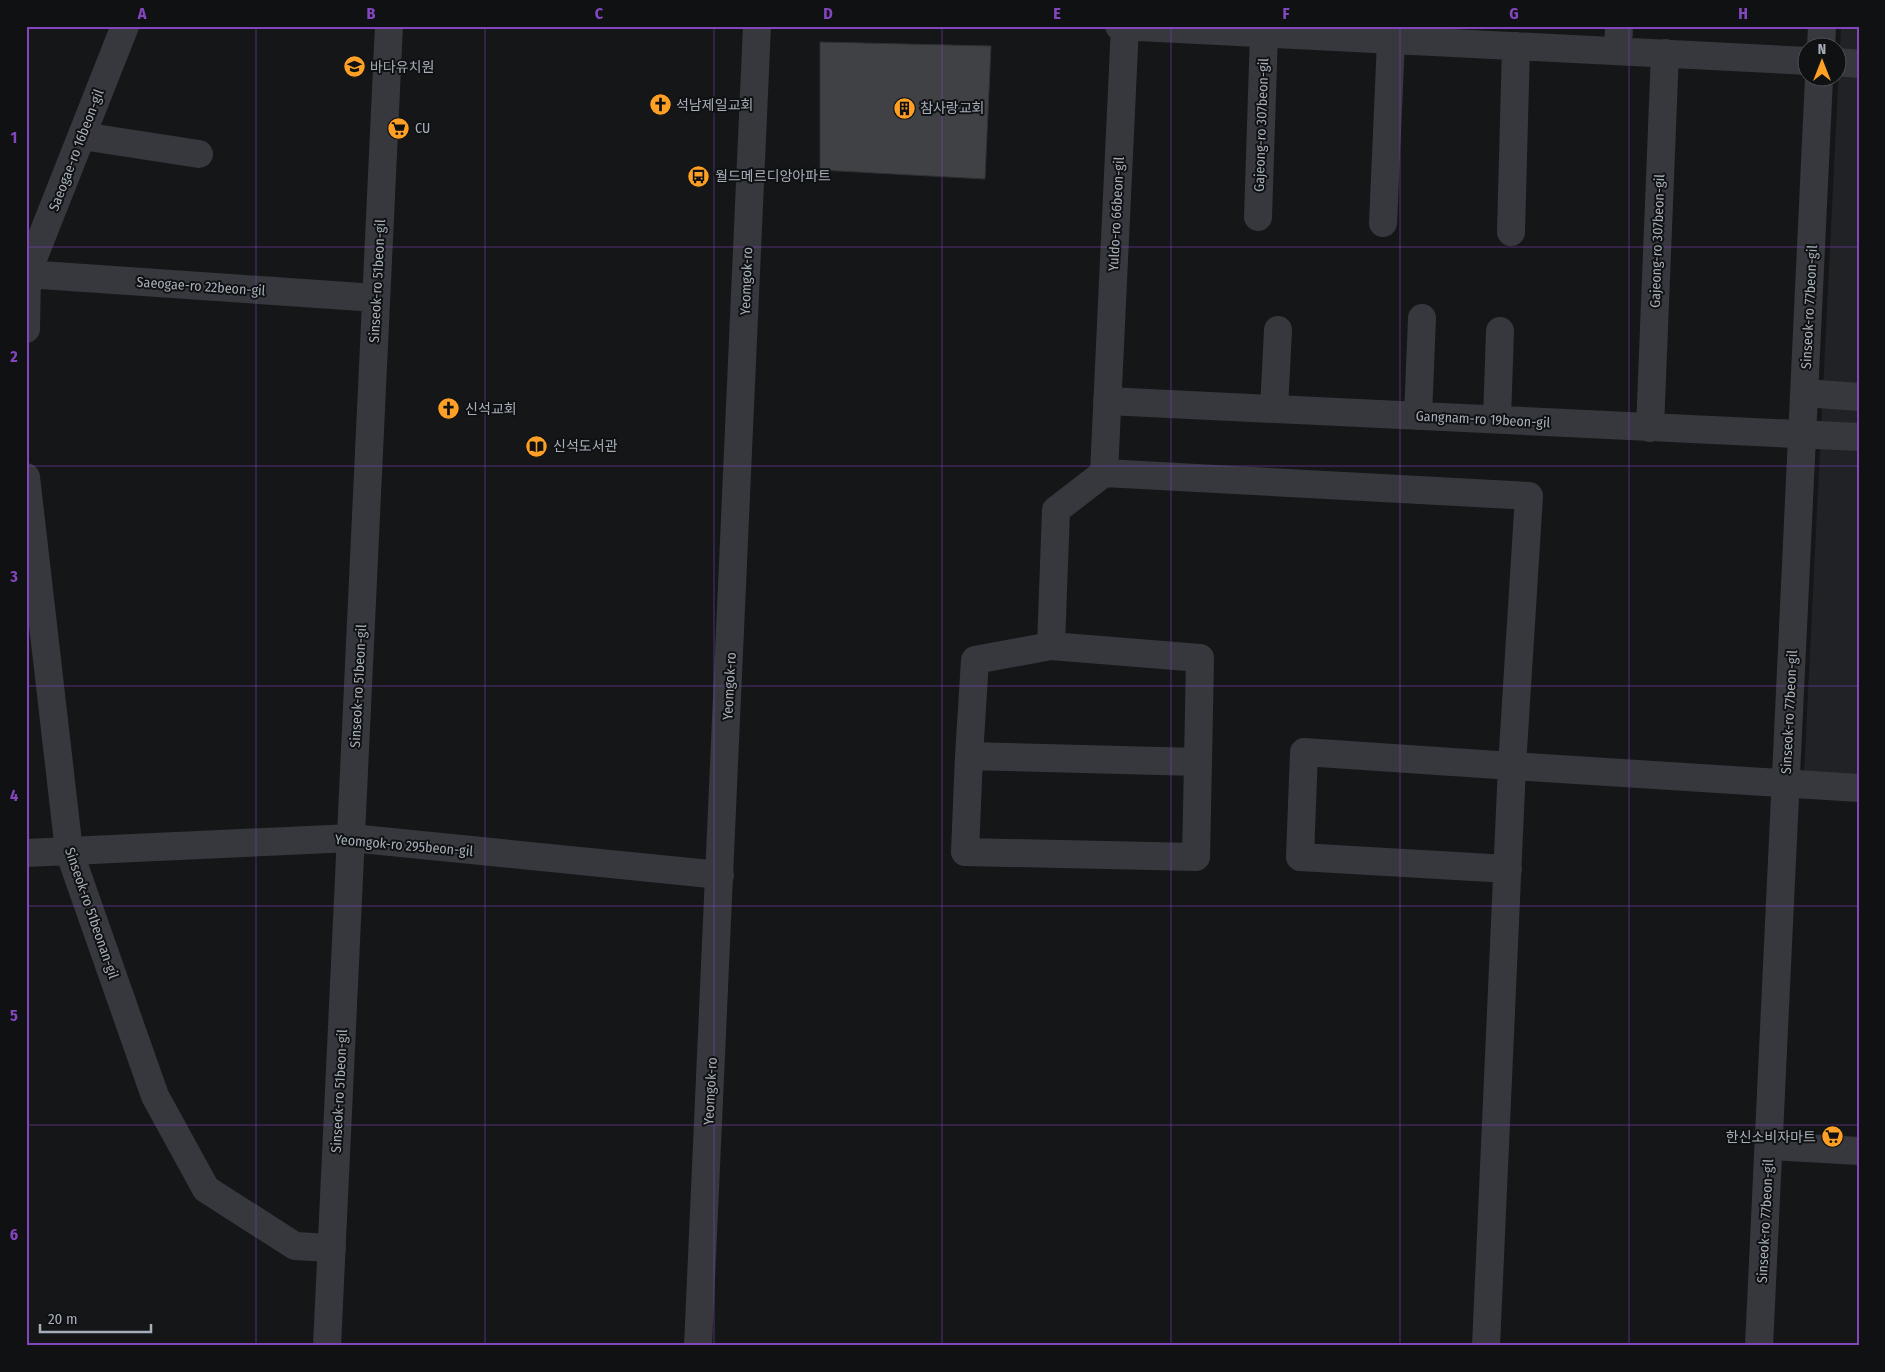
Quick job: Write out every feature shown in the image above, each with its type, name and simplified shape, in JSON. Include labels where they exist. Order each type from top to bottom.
[{"type":"street","name":"Saeogae-ro 16beon-gil","points":[[27,274],[125,26]]},
{"type":"street","name":"Sinseok-ro 51beon-gil","points":[[327,1346],[389,26]]},
{"type":"street","name":"Yeomgok-ro","points":[[698,1346],[757,26]]},
{"type":"street","points":[[1119,26],[1264,33],[1346,32],[1391,41],[1448,34],[1516,46],[1619,39],[1665,53],[1798,60]]},
{"type":"street","name":"Yuldo-ro 66beon-gil","points":[[1104,473],[1125,26]]},
{"type":"street","name":"Gajeong-ro 307beon-gil","points":[[1258,217],[1264,33]]},
{"type":"street","points":[[1383,223],[1391,41]]},
{"type":"street","points":[[1511,232],[1516,46]]},
{"type":"street","name":"Gajeong-ro 307beon-gil","points":[[1650,428],[1665,53]]},
{"type":"street","name":"Sinseok-ro 77beon-gil","points":[[1759,1346],[1819,88]]},
{"type":"street","points":[[82,136],[199,154]]},
{"type":"street","points":[[26,329],[27,274]]},
{"type":"street","name":"Saeogae-ro 22beon-gil","points":[[27,274],[376,298]]},
{"type":"street","points":[[1418,416],[1422,318]]},
{"type":"street","points":[[1274,409],[1278,330]]},
{"type":"street","points":[[1497,419],[1500,331]]},
{"type":"street","points":[[1805,393],[1859,397]]},
{"type":"street","name":"Gangnam-ro 19beon-gil","points":[[1107,401],[1859,437]]},
{"type":"street","points":[[1050,646],[1056,510],[1104,473],[1529,496],[1512,766],[1486,1346]]},
{"type":"street","name":"Sinseok-ro 51beonan-gil","points":[[26,477],[69,851],[155,1096],[206,1189],[295,1246],[332,1248]]},
{"type":"street","points":[[1050,646],[1200,658],[1196,857],[965,852],[975,660],[1050,646]]},
{"type":"street","points":[[1508,868],[1300,857],[1304,752],[1859,788]]},
{"type":"street","points":[[969,756],[1198,762]]},
{"type":"street","name":"Yeomgok-ro 295beon-gil","points":[[26,853],[351,838],[720,875]]},
{"type":"street","points":[[1769,1146],[1859,1150]]},
{"type":"shaded area","points":[[1841,26],[1859,26],[1859,776],[1804,774],[1838,88],[1848,88],[1848,38],[1840,38]]},
{"type":"building","name":"참사랑교회","points":[[820,42],[991,46],[985,179],[820,170]]},
{"type":"place","name":"바다유치원","points":[[354,67]]},
{"type":"place","name":"석남제일교회","points":[[660,105]]},
{"type":"place","name":"참사랑교회","points":[[904,108]]},
{"type":"place","name":"CU","points":[[399,128]]},
{"type":"place","name":"월드메르디앙아파트","points":[[699,176]]},
{"type":"place","name":"신석교회","points":[[449,409]]},
{"type":"place","name":"신석도서관","points":[[537,446]]},
{"type":"place","name":"한신소비자마트","points":[[1832,1137]]}]
